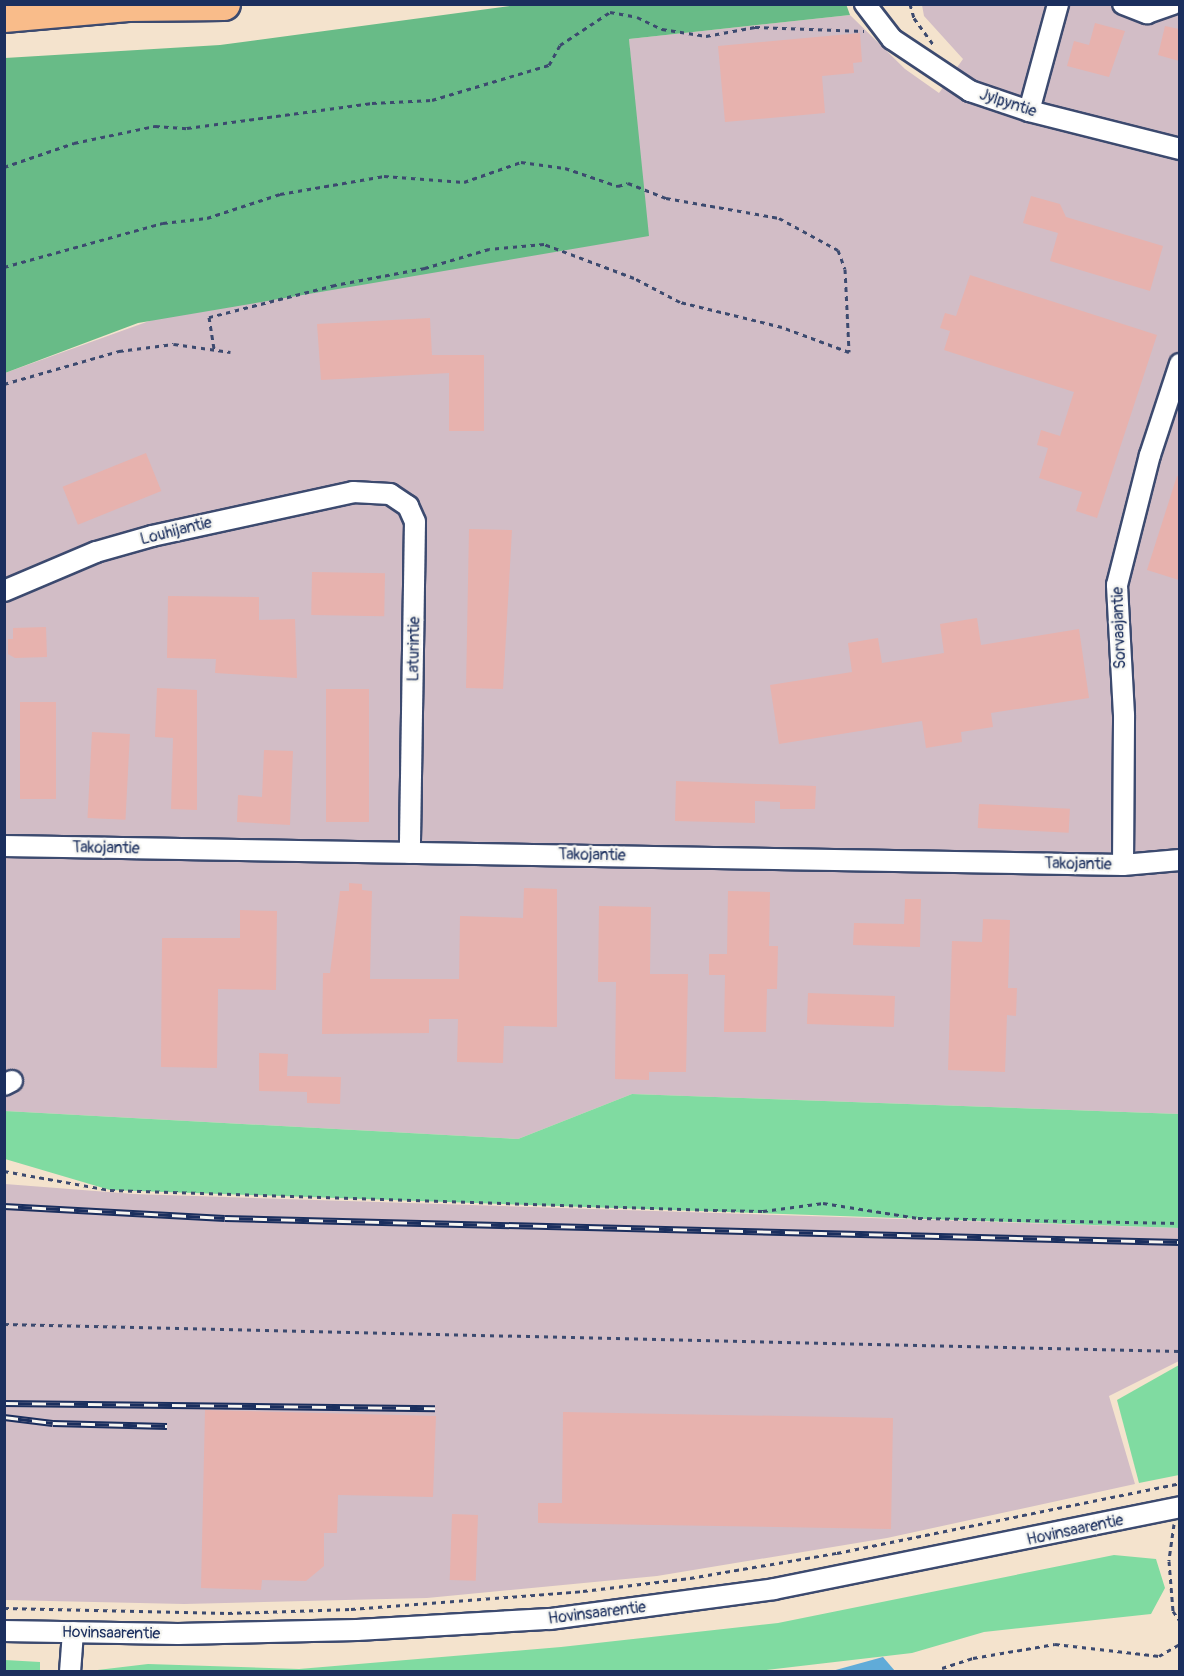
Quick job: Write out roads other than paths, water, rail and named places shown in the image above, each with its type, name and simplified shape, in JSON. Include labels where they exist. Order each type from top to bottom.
[{"type":"highway","points":[[4,16],[128,5],[224,4]]},
{"type":"street","name":"Jylpyntie","points":[[865,4],[892,39],[970,91],[1029,111],[1179,149]]},
{"type":"street","points":[[1029,111],[1059,4]]},
{"type":"street","points":[[1124,4],[1147,13],[1173,4]]},
{"type":"street","name":"Sorvaajantie","points":[[1123,865],[1124,715],[1117,585],[1150,455],[1179,364]]},
{"type":"street","name":"Louhijantie","points":[[4,591],[96,552],[353,492]]},
{"type":"street","name":"Laturintie","points":[[353,492],[390,494],[408,506],[415,522],[410,852]]},
{"type":"street","name":"Takojantie","points":[[4,846],[1123,865],[1179,860]]},
{"type":"street","name":"Hovinsaarentie","points":[[4,1630],[73,1632],[357,1630],[550,1619],[774,1589],[1178,1507]]},
{"type":"street","points":[[70,1671],[73,1632]]},
{"type":"water","points":[[883,1657],[895,1671],[832,1671]]},
{"type":"railway","points":[[4,1206],[225,1218],[1180,1242]]},
{"type":"railway","points":[[4,1403],[435,1408]]},
{"type":"railway","points":[[4,1417],[53,1423],[167,1426]]}]
